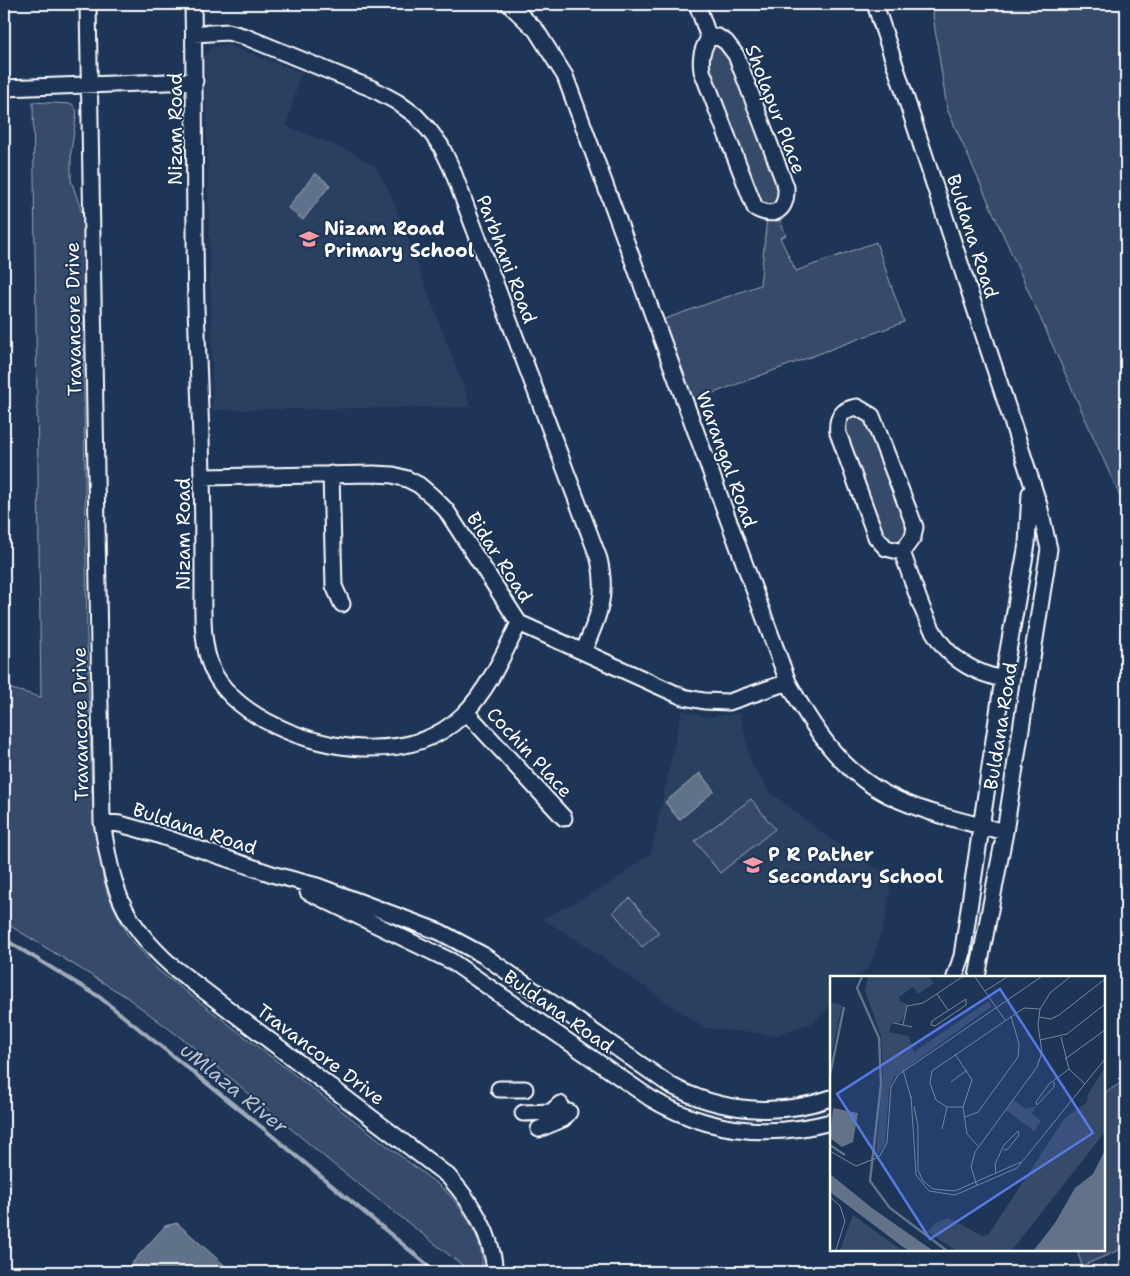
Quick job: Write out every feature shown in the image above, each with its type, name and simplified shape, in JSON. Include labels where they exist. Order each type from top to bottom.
[{"type":"street","name":"Travancore Drive","points":[[88,4],[102,822],[109,868],[116,891],[125,914],[138,932],[173,967],[448,1176],[466,1196],[481,1220],[490,1244],[495,1272]]},
{"type":"street","name":"Nizam Road","points":[[193,4],[196,81],[196,306],[202,477],[203,620],[206,646],[212,669],[228,691],[241,704],[268,722],[309,737],[360,748],[389,749],[420,743],[448,727],[466,712],[495,672],[519,623]]},
{"type":"street","name":"Warangal Road","points":[[509,4],[536,30],[565,76],[788,682],[818,733],[853,774],[880,793],[931,814],[1004,832]]},
{"type":"street","points":[[698,4],[710,38]]},
{"type":"street","name":"Buldana Road","points":[[875,4],[1006,400],[1043,520],[1049,548],[1004,832],[977,976]]},
{"type":"street","name":"Parbhani Road","points":[[194,34],[228,32],[246,37],[372,89],[415,115],[441,146],[452,169],[599,559],[604,591],[595,624],[583,652]]},
{"type":"street","name":"Sholapur Place","points":[[718,37],[732,48],[743,73],[786,187],[786,198],[783,205],[776,212],[765,213],[755,208],[750,198],[702,71],[700,60],[702,50],[710,38],[718,37]]},
{"type":"street","points":[[4,88],[196,81]]},
{"type":"street","points":[[857,407],[872,416],[915,527],[913,537],[902,552],[886,548],[876,537],[838,433],[837,425],[840,416],[848,408],[857,407]]},
{"type":"street","points":[[331,474],[334,586],[342,604]]},
{"type":"street","name":"Bidar Road","points":[[202,477],[331,474],[393,475],[419,485],[446,510],[519,623],[683,697],[704,701],[729,702],[788,682]]},
{"type":"street","name":"Buldana Road","points":[[955,976],[962,956],[983,826],[1003,678],[1027,544],[1030,517],[1030,482]]},
{"type":"street","points":[[902,552],[927,617],[946,652],[961,664],[1003,678]]},
{"type":"street","name":"Cochin Place","points":[[466,712],[564,818]]},
{"type":"street","name":"Buldana Road","points":[[102,822],[120,824],[152,833],[275,875],[316,886],[383,910],[462,942],[685,1093],[723,1104],[757,1110],[782,1110],[812,1105],[830,1098]]},
{"type":"street","name":"Buldana Road","points":[[275,875],[451,961],[650,1098],[678,1113],[706,1122],[760,1132],[806,1129],[830,1122]]},
{"type":"street","points":[[499,1089],[525,1089]]},
{"type":"street","points":[[523,1114],[551,1112],[564,1108],[563,1119],[540,1129]]},
{"type":"shaded area","points":[[934,4],[1126,4],[1126,510],[947,109],[933,16]]},
{"type":"shaded area","points":[[720,43],[725,45],[763,138],[783,202],[763,210],[705,63],[709,49]]},
{"type":"shaded area","name":"Nizam Road Primary School","points":[[227,45],[301,72],[286,126],[349,151],[375,166],[390,192],[471,407],[213,410],[205,55],[212,47]]},
{"type":"shaded area","points":[[33,102],[72,104],[77,111],[71,152],[71,180],[84,219],[83,321],[87,637],[92,792],[103,877],[108,895],[128,936],[159,971],[445,1190],[466,1217],[477,1238],[481,1249],[482,1272],[471,1272],[333,1164],[192,1046],[125,996],[4,922],[4,687],[41,697]]},
{"type":"shaded area","points":[[315,173],[330,185],[303,220],[288,208]]},
{"type":"shaded area","points":[[778,216],[786,235],[780,238],[796,271],[876,242],[904,322],[692,401],[662,320],[760,285],[767,218]]},
{"type":"shaded area","points":[[865,414],[910,527],[903,543],[886,545],[866,502],[842,420],[845,416]]},
{"type":"shaded area","name":"P R Pather Secondary School","points":[[682,710],[708,717],[740,713],[751,764],[771,793],[829,838],[891,878],[887,914],[871,964],[860,976],[830,976],[830,1007],[812,1023],[775,1035],[704,1028],[577,940],[542,919],[608,885],[651,853]]},
{"type":"shaded area","points":[[700,773],[714,791],[679,820],[665,802]]},
{"type":"shaded area","points":[[751,799],[775,829],[720,873],[695,841]]},
{"type":"shaded area","points":[[630,898],[659,933],[642,947],[613,912]]},
{"type":"shaded area","points":[[1126,1080],[1126,1247],[1082,1266],[1077,1251],[1105,1251],[1105,1092]]},
{"type":"shaded area","points":[[177,1223],[232,1272],[124,1272],[165,1226]]},
{"type":"waterway","name":"uMlaza River","points":[[4,939],[98,996],[264,1129],[436,1272]]},
{"type":"place","name":"Nizam Road Primary School","points":[[309,239]]},
{"type":"place","name":"P R Pather Secondary School","points":[[753,865]]}]
